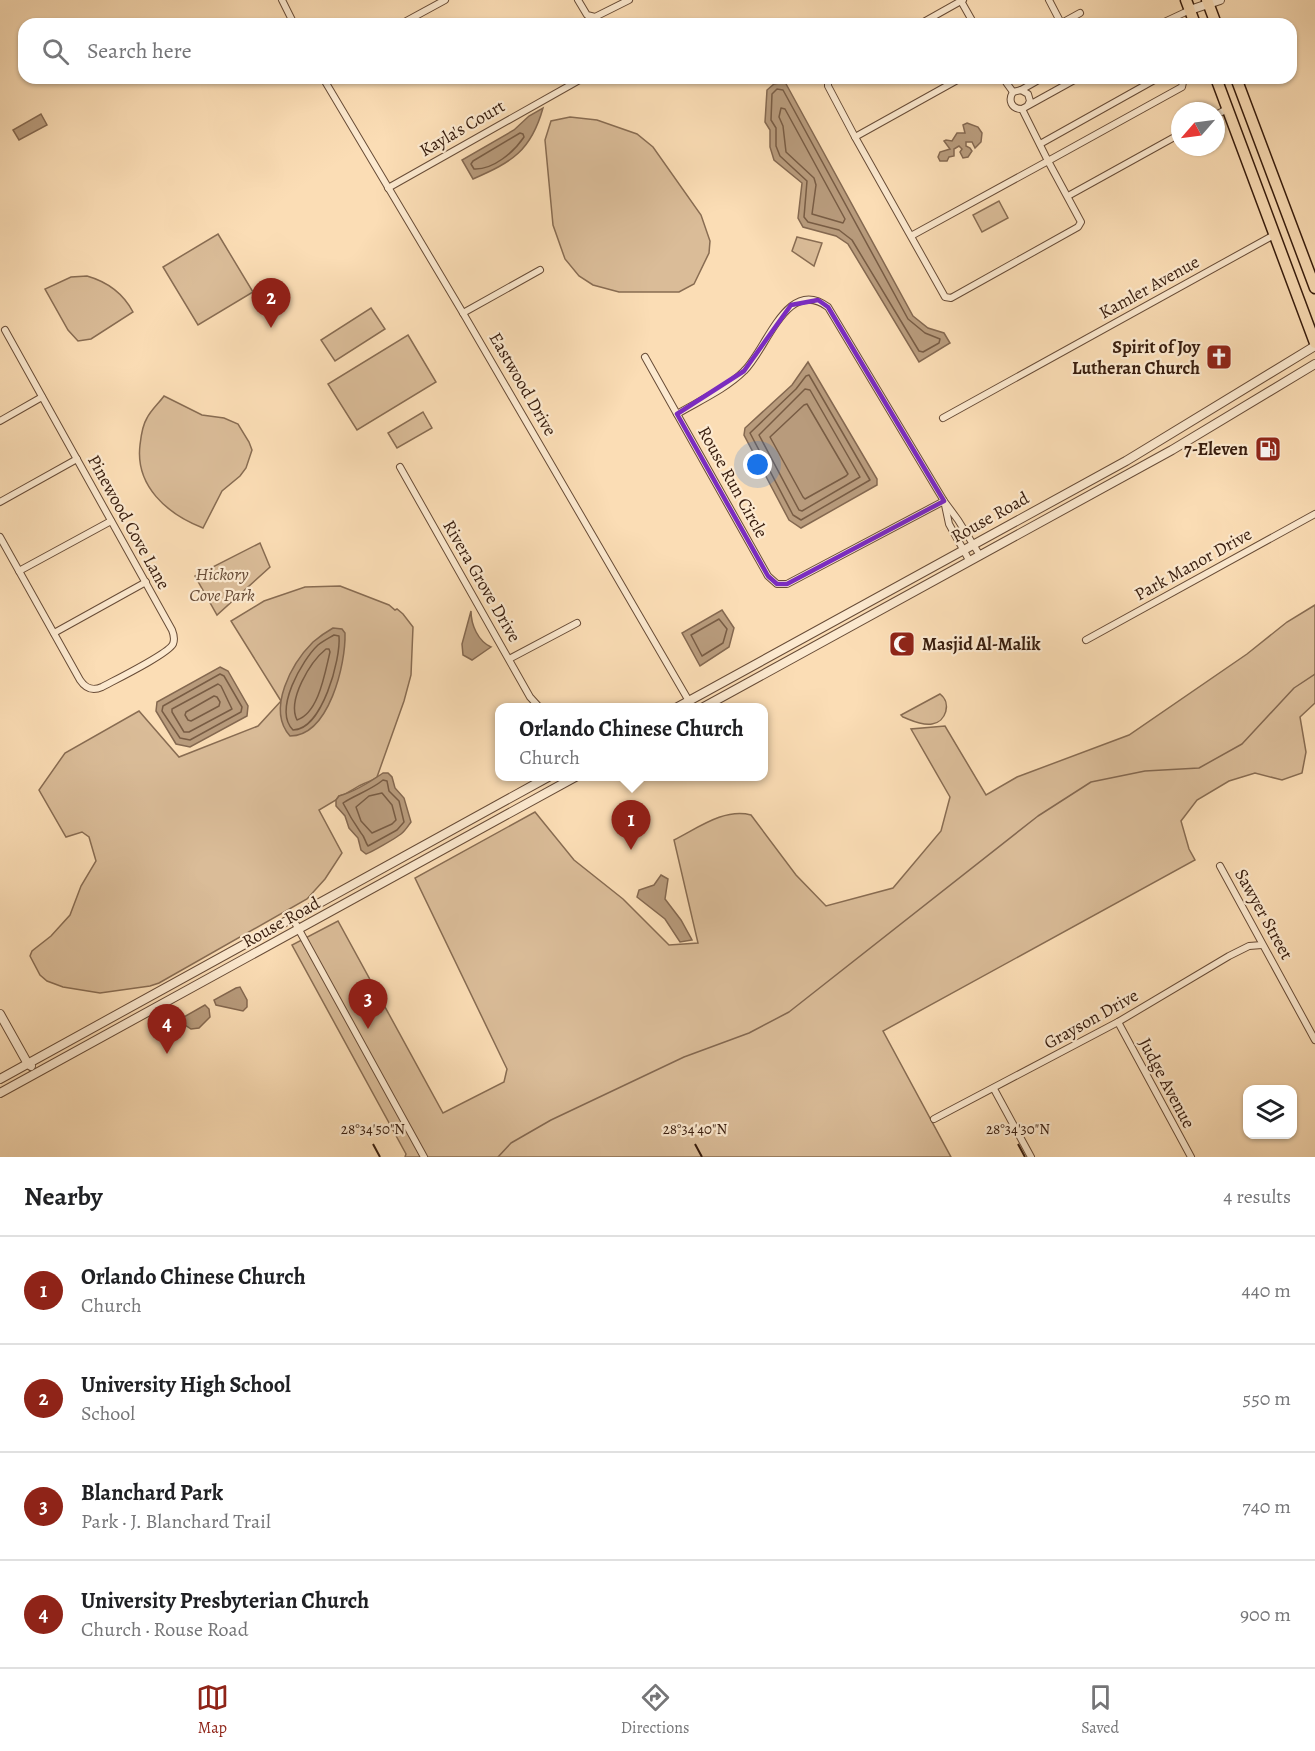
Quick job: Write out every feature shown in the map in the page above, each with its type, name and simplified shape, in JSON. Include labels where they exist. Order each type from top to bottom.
[{"type":"highway","points":[[1207,2],[1214,18]]},
{"type":"highway","points":[[1218,84],[1315,345]]},
{"type":"highway","points":[[1238,84],[1315,288]]},
{"type":"street","points":[[282,0],[291,18]]},
{"type":"street","points":[[412,18],[445,0]]},
{"type":"street","points":[[578,0],[587,15],[595,17],[629,0]]},
{"type":"street","points":[[930,18],[962,0],[971,18]]},
{"type":"street","points":[[1048,0],[1057,18]]},
{"type":"street","points":[[1169,18],[1188,5],[1220,0]]},
{"type":"street","points":[[1071,18],[1080,13]]},
{"type":"street","name":"Eastwood Drive","points":[[327,84],[463,312],[690,703]]},
{"type":"street","name":"Kayla's Court","points":[[388,188],[572,84]]},
{"type":"street","points":[[828,84],[855,137],[945,297],[951,298],[1078,227],[1081,219],[1022,109]]},
{"type":"street","points":[[855,137],[950,84]]},
{"type":"street","points":[[1007,84],[1013,92]]},
{"type":"street","points":[[1013,92],[1032,84]]},
{"type":"street","points":[[1013,92],[1012,104],[1022,109],[1067,84]]},
{"type":"street","points":[[1040,144],[1147,84]]},
{"type":"street","points":[[911,236],[1182,87],[1183,84]]},
{"type":"street","points":[[1021,90],[1028,94],[1030,101],[1028,105]]},
{"type":"street","points":[[1068,196],[1171,139]]},
{"type":"street","name":"Kamler Avenue","points":[[944,418],[1274,235]]},
{"type":"street","points":[[463,312],[540,270]]},
{"type":"street","name":"Rouse Run Circle","points":[[944,501],[787,584],[777,584],[768,576],[677,414],[722,388],[744,371],[791,305],[806,299],[818,300],[828,307],[944,501],[979,554]]},
{"type":"street","name":"Pinewood Cove Lane","points":[[0,537],[82,684],[91,689],[102,687],[165,651],[174,642],[172,630],[146,582],[5,330]]},
{"type":"street","name":"Rouse Road","points":[[693,703],[963,549],[1125,461],[1315,345]]},
{"type":"street","points":[[645,357],[677,414]]},
{"type":"street","name":"Rouse Road","points":[[711,703],[1172,450],[1315,364]]},
{"type":"street","points":[[0,421],[42,397]]},
{"type":"street","points":[[0,502],[77,459]]},
{"type":"street","name":"Rivera Grove Drive","points":[[400,467],[530,698],[535,703]]},
{"type":"street","name":"Rouse Run Circle","points":[[944,501],[949,524],[969,560]]},
{"type":"street","name":"Park Manor Drive","points":[[1086,640],[1315,514]]},
{"type":"street","points":[[949,524],[958,520]]},
{"type":"street","points":[[19,571],[111,521]]},
{"type":"street","points":[[54,633],[146,582]]},
{"type":"street","points":[[509,659],[577,623]]},
{"type":"street","name":"Rouse Road","points":[[0,1079],[543,781]]},
{"type":"street","name":"Rouse Road","points":[[0,1093],[570,781]]},
{"type":"street","name":"Sawyer Street","points":[[1221,866],[1315,1040]]},
{"type":"street","points":[[293,919],[424,1157]]},
{"type":"street","name":"Grayson Drive","points":[[934,1119],[1118,1022],[1229,956],[1249,946],[1262,945]]},
{"type":"street","points":[[0,1014],[28,1064],[40,1072]]},
{"type":"street","name":"Judge Avenue","points":[[1118,1022],[1191,1157]]},
{"type":"street","points":[[994,1089],[1031,1157]]},
{"type":"highlighted area","points":[[818,300],[828,307],[944,501],[787,584],[777,584],[768,576],[677,414],[744,371],[791,305]]},
{"type":"green space","points":[[570,117],[597,120],[637,134],[653,147],[701,215],[710,241],[709,253],[694,284],[679,292],[619,292],[593,285],[579,276],[565,259],[553,225],[545,140],[551,121]]},
{"type":"green space","points":[[999,201],[1008,218],[982,232],[973,215]]},
{"type":"green space","points":[[218,234],[253,292],[198,325],[163,267]]},
{"type":"green space","points":[[797,237],[822,243],[814,266],[792,251]]},
{"type":"green space","points":[[87,276],[102,281],[114,289],[125,299],[133,312],[91,339],[78,341],[68,330],[45,289],[71,277]]},
{"type":"green space","points":[[371,308],[385,329],[335,361],[321,340]]},
{"type":"green space","points":[[408,335],[436,382],[357,430],[328,384]]},
{"type":"green space","points":[[164,396],[202,415],[224,418],[238,424],[252,450],[246,468],[222,491],[203,528],[177,515],[156,497],[143,473],[140,445],[143,428],[145,421]]},
{"type":"green space","points":[[423,412],[432,428],[397,448],[388,433]]},
{"type":"green space","name":"Hickory Cove Park","points":[[260,543],[270,567],[217,615],[195,576]]},
{"type":"green space","points":[[340,586],[389,605],[403,614],[413,627],[411,675],[377,777],[339,796],[319,810],[342,853],[325,879],[307,899],[159,983],[100,993],[63,987],[47,981],[40,975],[30,956],[32,951],[51,936],[70,915],[81,886],[96,861],[89,837],[82,832],[66,837],[39,790],[65,753],[139,711],[179,757],[258,726],[281,701],[231,621],[264,601],[305,587]]},
{"type":"green space","points":[[1315,605],[1315,703],[1300,717],[1306,752],[1302,773],[1282,780],[1255,773],[1229,781],[1197,800],[1181,821],[1189,849],[1195,860],[883,1031],[951,1157],[405,1157],[406,1154],[292,945],[338,921],[443,1113],[504,1082],[507,1069],[415,878],[535,812],[574,860],[623,899],[669,945],[698,943],[674,840],[711,820],[731,814],[741,814],[751,815],[796,875],[826,906],[893,888],[941,831],[950,797],[911,729],[945,726],[986,795],[1017,777],[1129,735],[1247,654],[1287,622]]},
{"type":"green space","points":[[940,694],[946,702],[946,712],[937,723],[921,723],[901,715]]},
{"type":"water","points":[[774,84],[786,84],[913,316],[928,328],[944,333],[950,343],[919,362],[848,244],[836,236],[803,227],[798,218],[802,183],[774,160],[770,147],[770,130],[765,122],[767,90]]},
{"type":"water","points":[[543,108],[526,145],[499,167],[473,179],[462,160],[514,130],[529,116]]},
{"type":"water","points":[[41,114],[47,125],[19,140],[13,130]]},
{"type":"water","points":[[967,123],[978,127],[982,133],[981,142],[975,148],[972,142],[966,142],[966,146],[972,151],[968,157],[963,158],[960,152],[962,149],[959,146],[954,149],[954,156],[949,157],[947,161],[940,161],[938,157],[940,152],[950,149],[944,141],[952,141],[957,133],[965,133],[963,125]]},
{"type":"water","points":[[808,362],[877,479],[877,485],[801,528],[789,520],[744,435],[745,428],[792,385]]},
{"type":"water","points":[[722,610],[734,628],[729,647],[700,666],[682,633]]},
{"type":"water","points":[[471,611],[476,632],[482,641],[491,647],[472,660],[463,655],[462,644]]},
{"type":"water","points":[[333,628],[342,629],[345,633],[345,646],[332,696],[325,712],[315,724],[304,733],[290,736],[283,725],[281,700],[290,674],[313,642]]},
{"type":"water","points":[[220,667],[228,671],[248,706],[247,716],[190,747],[176,744],[156,711],[157,702]]},
{"type":"water","points":[[383,773],[388,773],[392,777],[395,788],[404,798],[411,822],[401,834],[366,854],[361,850],[358,838],[349,828],[345,816],[336,806],[336,800],[339,796]]},
{"type":"water","points":[[661,875],[668,879],[665,899],[681,920],[692,940],[680,942],[665,919],[637,897],[639,890],[654,885]]},
{"type":"water","points":[[240,987],[247,1000],[247,1007],[243,1011],[216,1005],[214,1000]]},
{"type":"water","points":[[205,1005],[209,1009],[210,1017],[199,1028],[191,1029],[185,1025],[182,1018]]},
{"type":"waterway","points":[[498,1157],[511,1143],[551,1120],[684,1057],[749,1033],[789,1012],[1038,816],[1091,782],[1145,771],[1199,768],[1242,744],[1294,688],[1315,674]]},
{"type":"place","name":"University High School","points":[[271,328]]},
{"type":"place","name":"Spirit of Joy Lutheran Church","points":[[1219,357]]},
{"type":"place","name":"7-Eleven","points":[[1268,449]]},
{"type":"place","name":"Masjid Al-Malik","points":[[902,644]]},
{"type":"place","name":"Orlando Chinese Church","points":[[631,850]]},
{"type":"place","name":"Blanchard Park","points":[[368,1029]]},
{"type":"place","name":"University Presbyterian Church","points":[[167,1054]]}]
